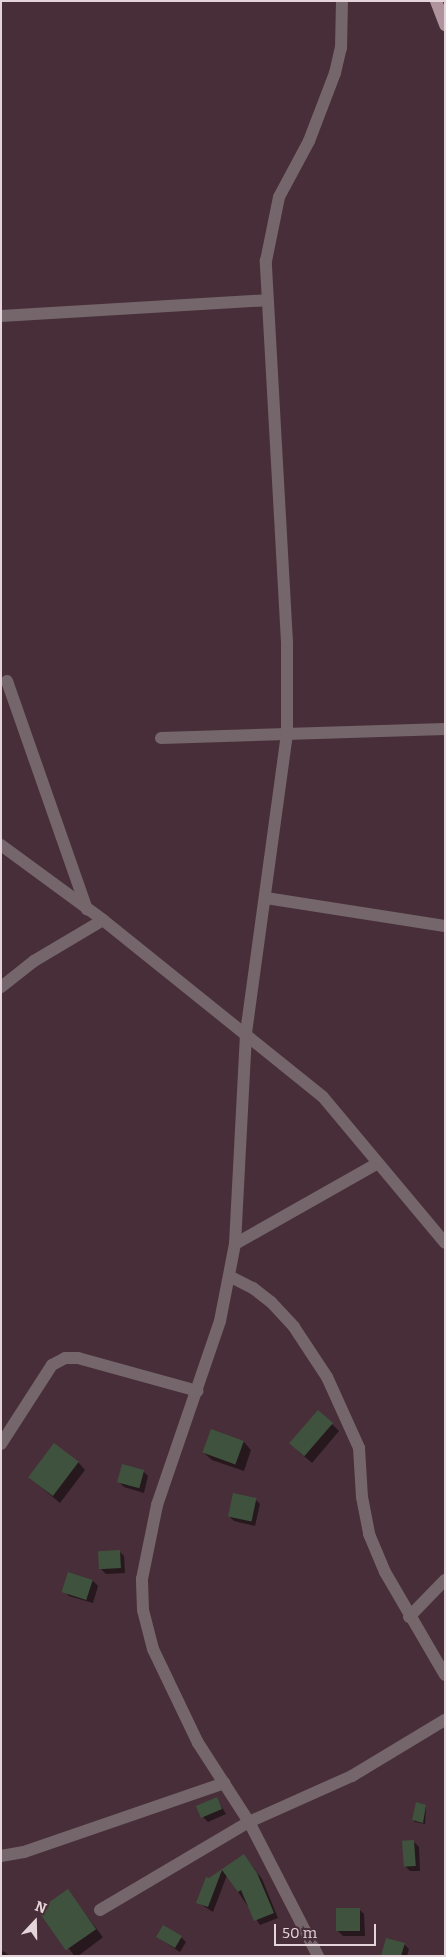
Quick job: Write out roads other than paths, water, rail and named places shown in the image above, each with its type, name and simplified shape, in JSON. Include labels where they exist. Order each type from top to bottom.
[{"type":"main road","points":[[439,3],[445,25]]},
{"type":"street","points":[[318,1956],[249,1822],[198,1743],[153,1649],[144,1610],[142,1579],[148,1538],[198,1391],[231,1277],[235,1244],[246,1033],[266,898],[287,732],[286,642],[266,262],[279,197],[309,142],[335,73],[341,48],[342,1]]},
{"type":"street","points":[[1,316],[267,300]]},
{"type":"street","points":[[7,682],[87,909]]},
{"type":"street","points":[[161,738],[287,732],[445,729]]},
{"type":"street","points":[[1,845],[103,920],[246,1033],[323,1097],[445,1244]]},
{"type":"street","points":[[266,898],[445,926]]},
{"type":"street","points":[[1,987],[34,961],[103,920]]},
{"type":"street","points":[[235,1244],[378,1163]]},
{"type":"street","points":[[231,1277],[253,1288],[271,1302],[294,1327],[327,1377],[359,1448],[362,1497],[369,1534],[409,1617],[445,1675]]},
{"type":"street","points":[[1,1444],[52,1365],[65,1358],[78,1358],[198,1391]]},
{"type":"street","points":[[409,1617],[445,1580]]},
{"type":"street","points":[[100,1910],[249,1822],[352,1776],[445,1720]]},
{"type":"street","points":[[1,1856],[24,1852],[224,1784]]}]
